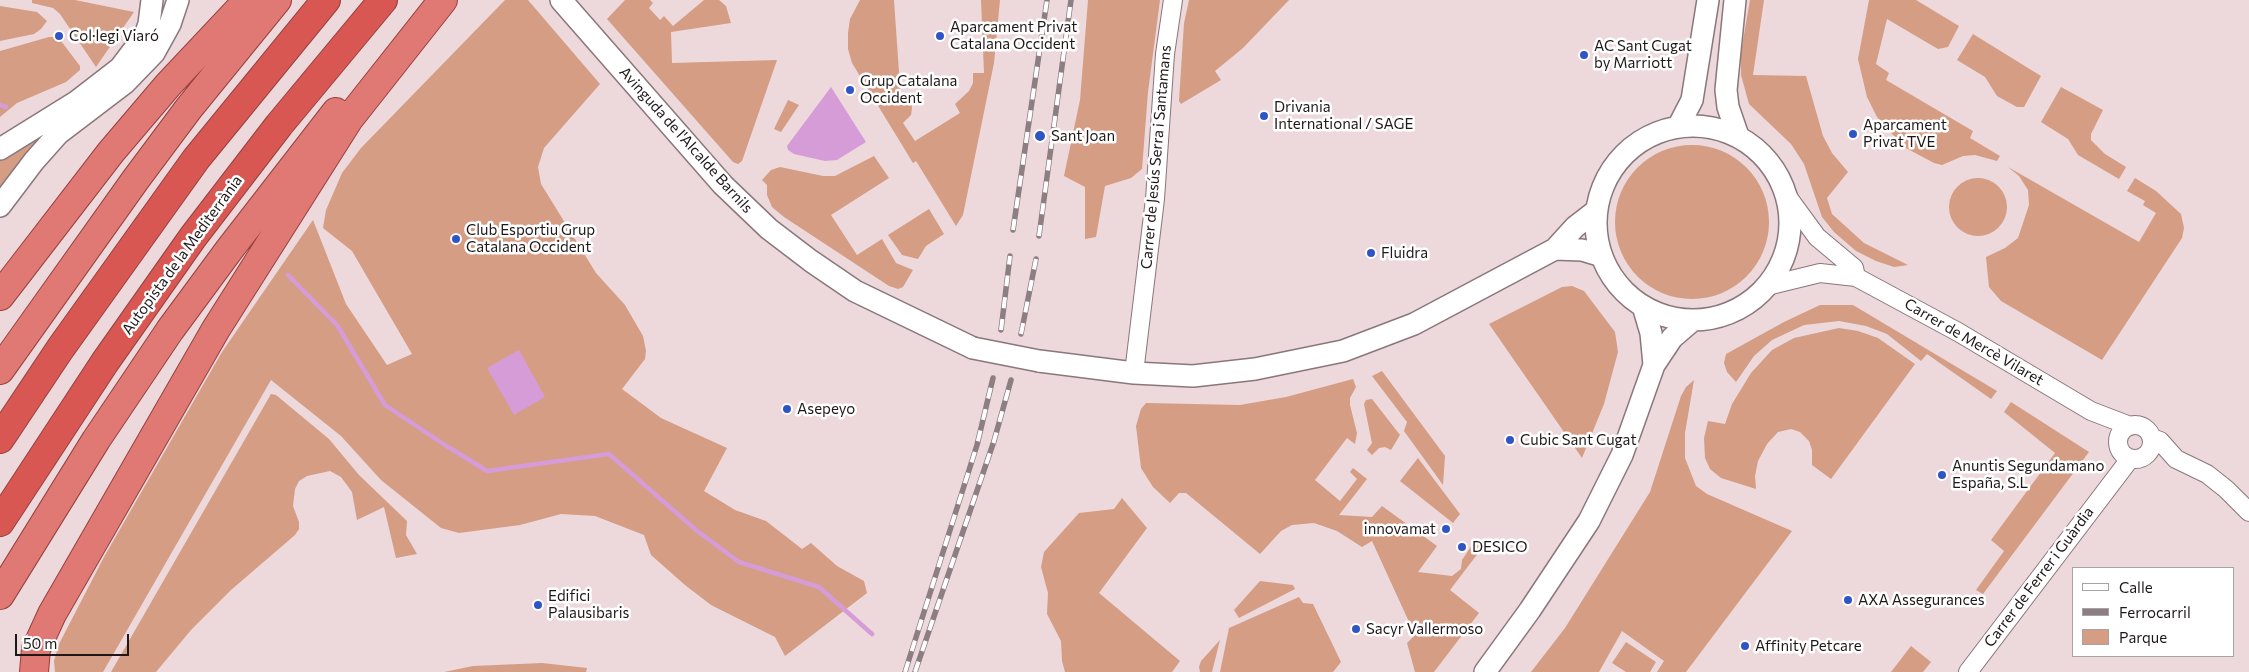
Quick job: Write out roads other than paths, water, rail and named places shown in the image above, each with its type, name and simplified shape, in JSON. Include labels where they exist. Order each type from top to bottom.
[{"type":"highway","points":[[0,296],[110,152],[175,78],[248,0]]},
{"type":"highway","points":[[0,370],[59,284],[142,171],[212,79],[277,0]]},
{"type":"highway","points":[[0,439],[60,349],[196,159],[326,0]]},
{"type":"highway","name":"Autopista de la Mediterrània","points":[[0,522],[105,362],[193,237],[279,125],[383,0]]},
{"type":"highway","points":[[0,595],[96,440],[170,330],[310,144],[431,0]]},
{"type":"highway","points":[[34,672],[36,650],[52,614],[216,329],[349,119],[443,0]]},
{"type":"street","points":[[0,149],[76,102],[120,68],[145,35],[149,24],[152,0]]},
{"type":"street","points":[[0,206],[34,161],[58,134],[125,83],[154,53],[170,24],[178,0]]},
{"type":"street","name":"Avinguda de l'Alcalde Barnils","points":[[561,0],[723,185],[757,218],[811,261],[855,291],[973,348],[1039,361],[1134,373],[1193,376],[1254,369],[1342,351],[1414,324],[1554,249],[1575,226],[1597,210]]},
{"type":"street","name":"Carrer de Jesús Serra i Santamans","points":[[1134,373],[1156,199],[1165,54],[1173,0]]},
{"type":"street","points":[[1678,127],[1692,100],[1708,0]]},
{"type":"street","points":[[1735,0],[1726,90],[1728,107],[1738,136]]},
{"type":"street","points":[[1678,127],[1709,127],[1738,136],[1755,147],[1768,160],[1787,196],[1790,228],[1787,248],[1779,268],[1767,286],[1739,308],[1717,317],[1694,320],[1672,318],[1643,306],[1618,285],[1602,256],[1596,229],[1597,210],[1606,181],[1623,156],[1647,138],[1678,127]]},
{"type":"street","name":"Carrer de Mercè Vilaret","points":[[1787,196],[1817,237],[1854,268],[1856,277]]},
{"type":"street","points":[[1554,249],[1582,250],[1602,256]]},
{"type":"street","name":"Carrer de Mercè Vilaret","points":[[1767,286],[1820,273],[1856,277],[1958,332],[2091,411],[2130,426]]},
{"type":"street","points":[[1643,306],[1651,333],[1654,365]]},
{"type":"street","points":[[1486,672],[1562,564],[1589,521],[1622,455],[1654,365],[1672,338],[1694,320]]},
{"type":"street","name":"Carrer de Mercè Vilaret","points":[[2091,411],[2112,433],[2118,443]]},
{"type":"street","points":[[2138,458],[2152,448],[2152,438],[2150,433],[2141,426],[2130,426],[2121,432],[2118,443],[2121,453],[2138,458],[2176,459]]},
{"type":"street","points":[[2152,438],[2160,441],[2176,459],[2207,474],[2226,489],[2249,512]]},
{"type":"street","name":"Carrer de Ferrer i Guàrdia","points":[[1968,672],[2138,458]]},
{"type":"waterway","points":[[0,105],[6,107]]},
{"type":"waterway","points":[[288,275],[337,325],[385,405],[487,471],[609,454],[696,530],[739,562],[819,587],[872,634]]},
{"type":"railway","points":[[1013,230],[1047,0]]},
{"type":"railway","points":[[1039,236],[1071,0]]},
{"type":"railway","points":[[1001,330],[1010,256]]},
{"type":"railway","points":[[1021,334],[1036,259]]},
{"type":"railway","points":[[905,672],[977,445],[993,378]]},
{"type":"railway","points":[[915,672],[994,441],[1011,380]]},
{"type":"place","name":"Col·legi Viaró","points":[[59,36]]},
{"type":"place","name":"Aparcament Privat Catalana Occident","points":[[940,36]]},
{"type":"place","name":"AC Sant Cugat by Marriott","points":[[1584,55]]},
{"type":"place","name":"Grup Catalana Occident","points":[[850,90]]},
{"type":"place","name":"Drivania International / SAGE","points":[[1264,116]]},
{"type":"place","name":"Aparcament Privat TVE","points":[[1853,134]]},
{"type":"place","name":"Sant Joan","points":[[1040,136]]},
{"type":"place","name":"Club Esportiu Grup Catalana Occident","points":[[456,239]]},
{"type":"place","name":"Fluidra","points":[[1371,253]]},
{"type":"place","name":"Asepeyo","points":[[787,409]]},
{"type":"place","name":"Cubic Sant Cugat","points":[[1510,440]]},
{"type":"place","name":"Anuntis Segundamano España, S.L","points":[[1942,475]]},
{"type":"place","name":"innovamat","points":[[1446,529]]},
{"type":"place","name":"DESICO","points":[[1462,547]]},
{"type":"place","name":"AXA Assegurances","points":[[1848,600]]},
{"type":"place","name":"Edifici Palausibaris","points":[[538,605]]},
{"type":"place","name":"Sacyr Vallermoso","points":[[1356,629]]},
{"type":"place","name":"Affinity Petcare","points":[[1745,646]]}]
